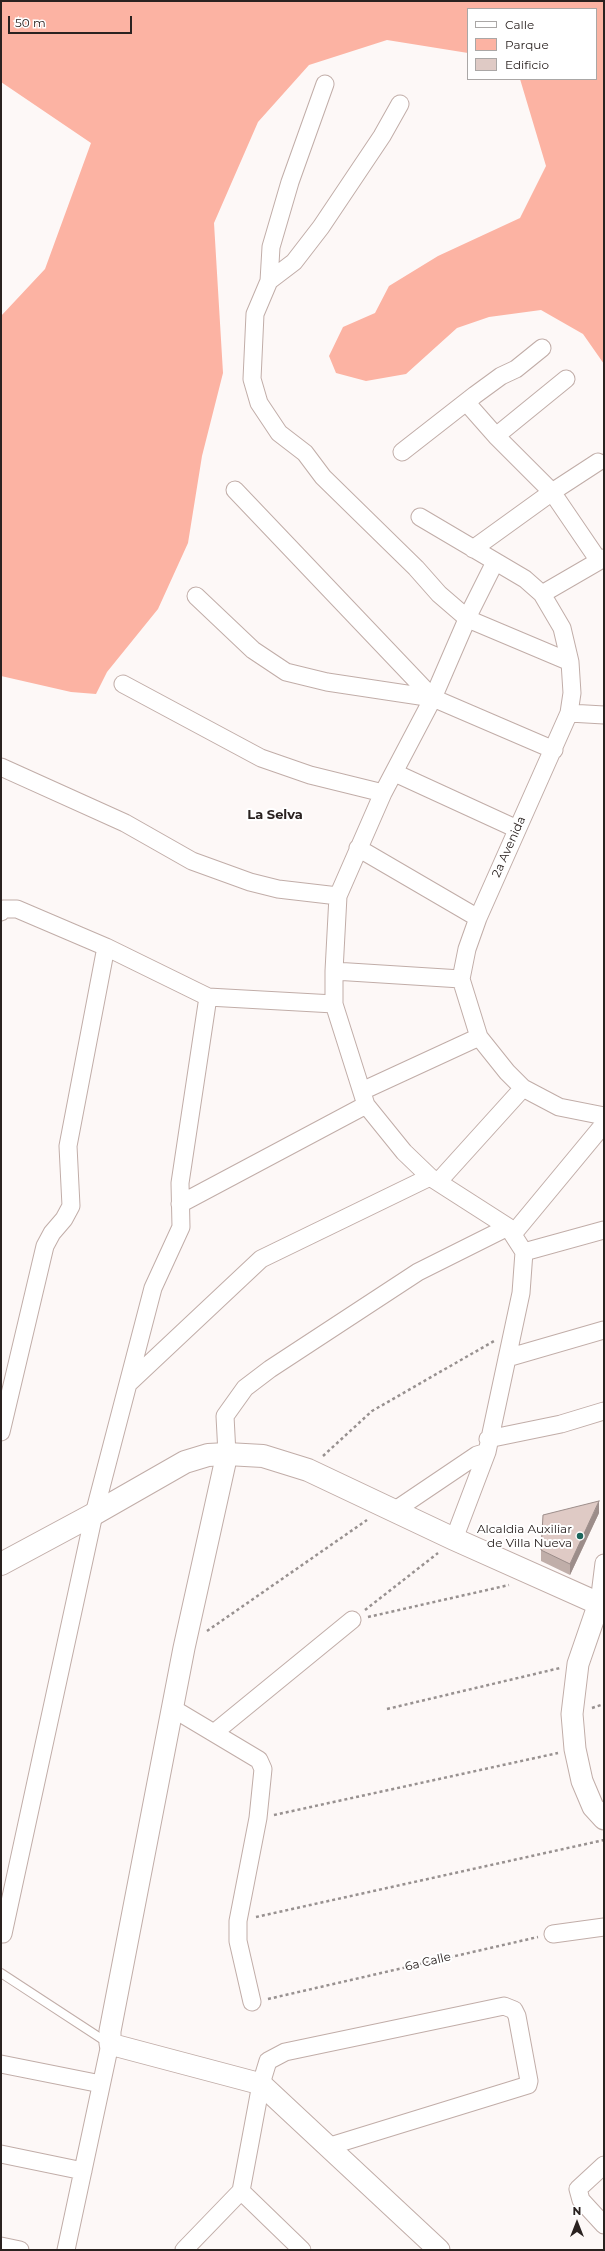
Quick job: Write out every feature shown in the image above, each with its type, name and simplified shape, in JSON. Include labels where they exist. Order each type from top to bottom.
[{"type":"main road","points":[[1,1564],[94,1514],[185,1462],[208,1455],[227,1454],[262,1456],[308,1470],[454,1539],[602,1604]]},
{"type":"street","points":[[325,84],[290,182],[271,246],[269,281],[254,314],[252,379],[259,403],[279,433],[305,454],[323,477],[416,568],[439,594],[468,619],[570,662]]},
{"type":"street","points":[[269,281],[294,262],[321,227],[382,136],[400,104]]},
{"type":"street","points":[[402,452],[501,376],[516,369],[542,348]]},
{"type":"street","points":[[496,436],[566,379]]},
{"type":"street","points":[[466,402],[496,436],[552,492],[602,560],[542,594]]},
{"type":"street","points":[[473,549],[552,492],[598,462]]},
{"type":"street","points":[[235,490],[433,698]]},
{"type":"street","name":"2a Avenida","points":[[420,517],[525,579],[542,594],[562,628],[570,662],[572,693],[569,714],[478,918],[467,949],[461,979],[479,1037],[523,1088],[559,1107],[604,1116]]},
{"type":"street","points":[[454,1539],[488,1446],[521,1293],[524,1252],[510,1231],[434,1179],[404,1152],[364,1098],[352,1066],[334,1004],[334,971],[338,896],[383,793],[395,773],[433,698],[495,562]]},
{"type":"street","points":[[196,596],[253,650],[286,672],[327,682],[433,698],[554,750]]},
{"type":"street","points":[[123,684],[261,758],[310,775],[383,793]]},
{"type":"street","points":[[569,714],[604,714]]},
{"type":"street","points":[[1,767],[125,823],[192,861],[257,884],[338,896]]},
{"type":"street","points":[[395,773],[517,829]]},
{"type":"street","points":[[358,848],[478,918]]},
{"type":"street","points":[[1,912],[3,909],[17,909],[106,946],[208,997],[334,1004]]},
{"type":"street","points":[[1,1432],[46,1246],[52,1233],[64,1219],[71,1206],[68,1146],[106,946]]},
{"type":"street","points":[[334,971],[461,979]]},
{"type":"street","points":[[3,1934],[94,1514],[130,1382],[152,1288],[181,1227],[180,1183],[208,997]]},
{"type":"street","points":[[180,1204],[364,1098],[479,1037]]},
{"type":"street","points":[[130,1382],[261,1259],[434,1179],[523,1088]]},
{"type":"street","points":[[66,2250],[110,2044],[111,2023],[184,1648],[227,1454],[224,1416],[245,1388],[270,1369],[418,1272],[510,1231],[604,1124]]},
{"type":"street","points":[[524,1252],[604,1230]]},
{"type":"street","points":[[508,1358],[604,1330]]},
{"type":"street","points":[[389,1509],[477,1455],[488,1446],[604,1411]]},
{"type":"street","points":[[604,1563],[602,1604],[578,1664],[572,1714],[575,1749],[582,1782],[593,1807],[604,1818]]},
{"type":"street","points":[[215,1732],[352,1620]]},
{"type":"street","points":[[172,1708],[215,1732],[259,1760],[263,1772],[258,1818],[238,1921],[238,1941],[252,2002]]},
{"type":"street","points":[[553,1934],[604,1926]]},
{"type":"street","points":[[184,2250],[241,2191],[268,2061],[285,2052],[504,2006],[508,2006],[514,2010],[518,2023],[529,2081],[528,2085],[330,2146]]},
{"type":"street","points":[[110,2044],[262,2084],[330,2146],[439,2250]]},
{"type":"street","points":[[1,2064],[101,2084]]},
{"type":"street","points":[[1,2154],[83,2171]]},
{"type":"street","points":[[604,2165],[579,2187],[578,2193],[580,2200],[604,2225]]},
{"type":"street","points":[[241,2191],[302,2250]]},
{"type":"street","points":[[1,2246],[20,2250]]},
{"type":"lane","points":[[1,1973],[110,2044]]},
{"type":"path","points":[[308,1470],[372,1411],[513,1330]]},
{"type":"path","points":[[184,1648],[389,1509]]},
{"type":"path","points":[[352,1620],[454,1539]]},
{"type":"path","points":[[352,1620],[510,1584],[529,1573]]},
{"type":"path","points":[[387,1710],[578,1664]]},
{"type":"path","points":[[258,1818],[575,1749]]},
{"type":"path","points":[[238,1921],[604,1840]]},
{"type":"path","name":"6a Calle","points":[[252,2002],[553,1934]]},
{"type":"green space","points":[[1,1],[604,1],[604,364],[583,334],[541,310],[489,317],[457,328],[406,374],[366,381],[336,373],[329,356],[343,327],[375,313],[389,286],[438,256],[520,218],[546,166],[520,80],[597,80],[597,8],[467,8],[467,53],[387,40],[309,65],[258,122],[214,223],[223,373],[202,456],[188,543],[158,609],[107,672],[96,694],[71,692],[1,676],[1,316],[45,269],[91,143],[1,82]]},
{"type":"building","points":[[599,1501],[570,1564],[541,1550],[543,1515]]},
{"type":"place","name":"Alcaldia Auxiliar de Villa Nueva","points":[[580,1536]]},
{"type":"district","name":"La Selva","points":[[275,815]]}]
